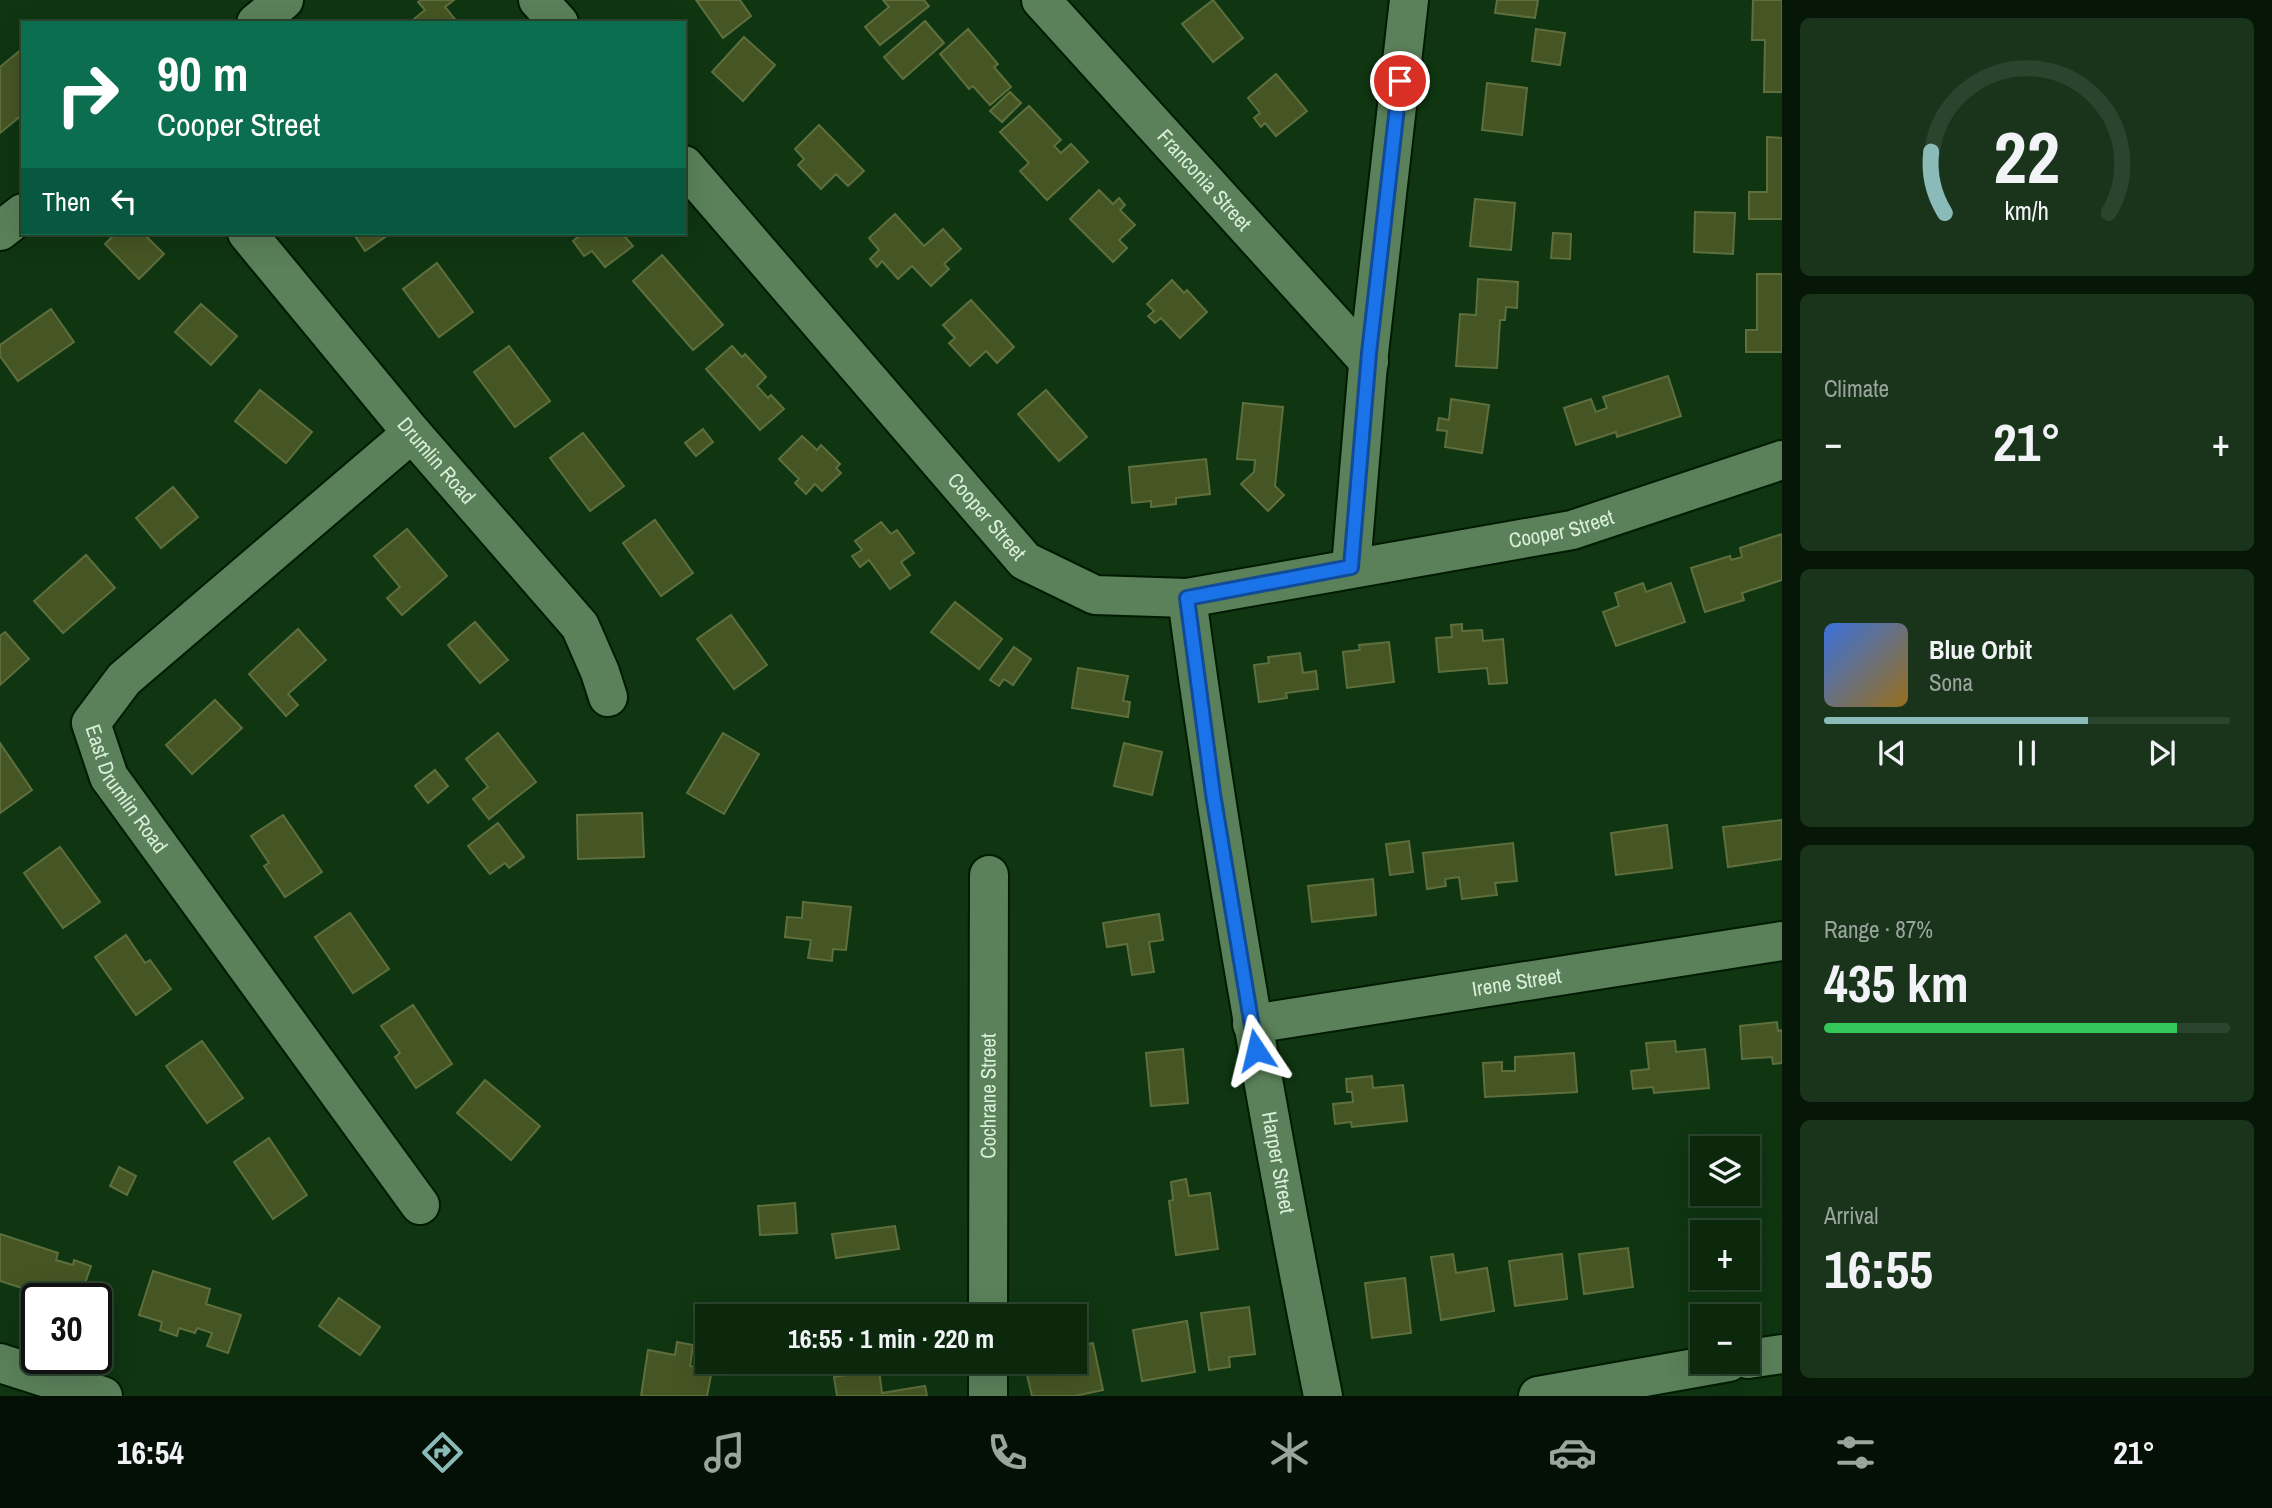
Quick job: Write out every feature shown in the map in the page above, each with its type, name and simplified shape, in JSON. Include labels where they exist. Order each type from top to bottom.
[{"type":"street","points":[[258,21],[284,0]]},
{"type":"street","points":[[538,0],[557,21]]},
{"type":"street","name":"Franconia Street","points":[[1041,0],[1369,362]]},
{"type":"street","points":[[1351,567],[1369,362],[1409,0]]},
{"type":"street","name":"Cooper Street","points":[[686,167],[1025,561],[1095,595],[1187,598],[1572,530],[1782,460]]},
{"type":"street","points":[[0,231],[21,215]]},
{"type":"street","name":"Drumlin Road","points":[[249,235],[412,433],[580,626],[608,697]]},
{"type":"street","name":"East Drumlin Road","points":[[412,433],[124,679],[92,723],[109,777],[420,1205]]},
{"type":"street","name":"Harper Street","points":[[1187,598],[1213,794],[1252,1024],[1323,1396]]},
{"type":"street","name":"Cochrane Street","points":[[988,1304],[989,875]]},
{"type":"street","name":"Irene Street","points":[[1252,1024],[1782,941]]},
{"type":"street","points":[[1760,1357],[1782,1354]]},
{"type":"street","points":[[0,1363],[103,1396]]},
{"type":"street","points":[[1538,1396],[1607,1381],[1690,1368]]},
{"type":"street","points":[[988,1374],[988,1396]]},
{"type":"building","points":[[454,0],[445,7],[456,21],[411,21],[425,10],[418,2]]},
{"type":"building","points":[[696,0],[740,0],[751,16],[723,38]]},
{"type":"building","points":[[883,0],[924,0],[929,6],[880,45],[865,27],[889,7]]},
{"type":"building","points":[[1213,0],[1243,38],[1213,62],[1182,24]]},
{"type":"building","points":[[1497,0],[1538,0],[1535,18],[1495,13]]},
{"type":"building","points":[[1753,0],[1782,0],[1782,92],[1764,92],[1765,40],[1752,40]]},
{"type":"building","points":[[925,21],[944,43],[903,79],[884,57]]},
{"type":"building","points":[[968,29],[998,64],[994,67],[1011,87],[990,105],[973,86],[969,89],[940,54]]},
{"type":"building","points":[[1536,29],[1565,33],[1560,65],[1532,61]]},
{"type":"building","points":[[744,37],[775,65],[743,101],[712,72]]},
{"type":"building","points":[[21,50],[21,116],[0,133],[0,67]]},
{"type":"building","points":[[1276,74],[1307,111],[1276,136],[1265,123],[1261,127],[1254,118],[1260,113],[1248,98]]},
{"type":"building","points":[[1487,83],[1527,88],[1522,135],[1482,130]]},
{"type":"building","points":[[1010,92],[1021,103],[1002,122],[990,111]]},
{"type":"building","points":[[1029,106],[1061,140],[1054,146],[1061,153],[1071,144],[1088,162],[1047,200],[1020,171],[1029,163],[1000,132]]},
{"type":"building","points":[[819,125],[864,171],[848,186],[836,174],[821,189],[798,165],[804,159],[795,149]]},
{"type":"building","points":[[1767,137],[1782,138],[1782,219],[1749,219],[1749,192],[1767,192]]},
{"type":"building","points":[[1099,190],[1113,204],[1119,198],[1125,205],[1120,210],[1135,225],[1119,240],[1127,248],[1113,262],[1070,219]]},
{"type":"building","points":[[1475,199],[1515,203],[1511,250],[1470,246]]},
{"type":"building","points":[[1695,212],[1735,213],[1733,254],[1694,252]]},
{"type":"building","points":[[895,214],[924,246],[943,229],[961,249],[944,264],[949,269],[931,286],[912,266],[898,279],[882,261],[877,267],[870,259],[879,250],[869,238]]},
{"type":"building","points":[[1553,233],[1571,234],[1570,259],[1551,258]]},
{"type":"building","points":[[114,235],[145,235],[164,254],[139,279],[105,244]]},
{"type":"building","points":[[354,235],[388,235],[365,251]]},
{"type":"building","points":[[580,235],[624,235],[633,246],[605,267],[592,251],[584,256],[573,241]]},
{"type":"building","points":[[662,255],[723,325],[693,350],[633,281]]},
{"type":"building","points":[[437,263],[473,312],[439,337],[403,289]]},
{"type":"building","points":[[1757,274],[1782,274],[1782,352],[1746,352],[1746,330],[1757,330]]},
{"type":"building","points":[[1478,279],[1518,282],[1517,308],[1506,307],[1505,320],[1500,320],[1497,368],[1456,366],[1460,314],[1476,315]]},
{"type":"building","points":[[1172,280],[1184,293],[1187,290],[1207,312],[1180,338],[1161,318],[1155,323],[1148,316],[1154,311],[1147,304]]},
{"type":"building","points":[[971,300],[1014,347],[997,363],[986,351],[970,366],[949,343],[955,338],[943,325]]},
{"type":"building","points":[[201,304],[237,336],[211,365],[175,332]]},
{"type":"building","points":[[51,309],[74,342],[18,381],[0,356],[0,345]]},
{"type":"building","points":[[509,346],[550,401],[515,427],[474,372]]},
{"type":"building","points":[[732,346],[742,357],[745,354],[766,377],[757,386],[768,398],[771,395],[784,409],[760,430],[706,369]]},
{"type":"building","points":[[1668,376],[1681,416],[1617,437],[1616,432],[1576,445],[1564,408],[1591,399],[1596,412],[1607,408],[1603,397]]},
{"type":"building","points":[[260,390],[312,432],[286,463],[235,421]]},
{"type":"building","points":[[1046,390],[1087,437],[1059,461],[1018,414]]},
{"type":"building","points":[[1451,399],[1489,405],[1482,453],[1445,447],[1447,431],[1437,430],[1439,418],[1449,420]]},
{"type":"building","points":[[1243,403],[1283,407],[1275,486],[1284,495],[1268,511],[1241,484],[1254,472],[1255,460],[1237,459]]},
{"type":"building","points":[[703,429],[713,442],[696,456],[685,443]]},
{"type":"building","points":[[583,433],[624,486],[590,511],[550,458]]},
{"type":"building","points":[[802,436],[817,450],[821,445],[840,464],[836,468],[841,473],[822,491],[815,484],[806,494],[795,483],[799,479],[779,459]]},
{"type":"building","points":[[1206,459],[1210,494],[1176,498],[1176,504],[1151,507],[1151,501],[1132,503],[1129,467]]},
{"type":"building","points":[[173,487],[198,517],[161,548],[136,518]]},
{"type":"building","points":[[655,520],[693,573],[661,596],[623,543]]},
{"type":"building","points":[[881,522],[891,534],[897,530],[914,553],[901,562],[910,575],[890,589],[869,560],[860,567],[852,556],[862,550],[855,541]]},
{"type":"building","points":[[407,529],[447,576],[402,615],[387,598],[400,587],[374,556]]},
{"type":"building","points":[[1782,534],[1782,580],[1742,593],[1744,600],[1705,612],[1691,568],[1730,556],[1731,560],[1742,557],[1740,548]]},
{"type":"building","points":[[86,555],[115,588],[63,633],[34,601]]},
{"type":"building","points":[[1643,583],[1646,592],[1671,583],[1685,622],[1616,646],[1603,612],[1619,606],[1615,593]]},
{"type":"building","points":[[955,602],[1002,639],[979,669],[931,632]]},
{"type":"building","points":[[731,615],[767,665],[734,689],[697,639]]},
{"type":"building","points":[[475,622],[508,660],[480,683],[448,645]]},
{"type":"building","points":[[1462,624],[1462,631],[1482,630],[1483,641],[1503,639],[1507,683],[1489,684],[1487,668],[1439,672],[1436,638],[1452,637],[1451,625]]},
{"type":"building","points":[[298,629],[326,660],[288,694],[298,705],[286,716],[249,674]]},
{"type":"building","points":[[5,632],[29,659],[0,685],[0,636]]},
{"type":"building","points":[[1389,642],[1394,682],[1347,688],[1343,652],[1360,650],[1359,645]]},
{"type":"building","points":[[1014,647],[1031,659],[1013,685],[1004,679],[999,686],[990,680]]},
{"type":"building","points":[[1300,653],[1303,673],[1316,671],[1318,689],[1286,693],[1287,698],[1259,702],[1254,665],[1269,663],[1268,657]]},
{"type":"building","points":[[1078,668],[1128,676],[1123,701],[1130,702],[1128,717],[1072,708]]},
{"type":"building","points":[[215,700],[242,728],[192,774],[166,745]]},
{"type":"building","points":[[498,733],[536,782],[489,819],[473,799],[488,787],[466,759]]},
{"type":"building","points":[[723,733],[759,754],[724,814],[687,793]]},
{"type":"building","points":[[0,743],[32,790],[0,813]]},
{"type":"building","points":[[1124,743],[1162,752],[1152,795],[1114,786]]},
{"type":"building","points":[[435,770],[448,786],[428,803],[415,786]]},
{"type":"building","points":[[642,813],[644,857],[578,859],[577,815]]},
{"type":"building","points":[[283,815],[322,872],[285,897],[264,866],[269,863],[251,836]]},
{"type":"building","points":[[1782,820],[1782,859],[1728,867],[1723,827]]},
{"type":"building","points":[[498,823],[524,857],[509,868],[505,863],[490,874],[468,846]]},
{"type":"building","points":[[1667,825],[1672,868],[1616,875],[1611,833]]},
{"type":"building","points":[[1409,841],[1413,872],[1390,875],[1386,844]]},
{"type":"building","points":[[1513,843],[1517,881],[1495,883],[1497,895],[1462,899],[1459,877],[1445,879],[1446,886],[1427,889],[1423,853]]},
{"type":"building","points":[[60,847],[100,902],[63,928],[24,873]]},
{"type":"building","points":[[1373,879],[1376,915],[1312,922],[1308,886]]},
{"type":"building","points":[[803,902],[851,907],[846,950],[833,949],[832,961],[808,958],[811,940],[785,937],[787,917],[802,918]]},
{"type":"building","points":[[350,913],[389,969],[353,993],[315,937]]},
{"type":"building","points":[[1159,914],[1163,940],[1149,942],[1154,972],[1132,975],[1127,944],[1107,947],[1103,923]]},
{"type":"building","points":[[126,935],[145,963],[150,960],[171,989],[136,1015],[95,957]]},
{"type":"building","points":[[413,1005],[452,1064],[416,1088],[395,1057],[400,1053],[381,1026]]},
{"type":"building","points":[[1777,1022],[1778,1031],[1782,1030],[1782,1063],[1773,1064],[1772,1057],[1742,1059],[1740,1026]]},
{"type":"building","points":[[202,1041],[243,1098],[207,1123],[166,1066]]},
{"type":"building","points":[[1675,1041],[1676,1052],[1705,1049],[1709,1088],[1654,1093],[1653,1087],[1633,1089],[1631,1071],[1649,1069],[1646,1043]]},
{"type":"building","points":[[1183,1049],[1188,1103],[1151,1106],[1146,1053]]},
{"type":"building","points":[[1574,1053],[1577,1092],[1485,1097],[1483,1063],[1502,1062],[1502,1071],[1515,1071],[1515,1057]]},
{"type":"building","points":[[1372,1076],[1373,1088],[1403,1085],[1407,1121],[1352,1127],[1351,1122],[1335,1124],[1333,1104],[1353,1102],[1352,1092],[1347,1092],[1346,1079]]},
{"type":"building","points":[[485,1080],[540,1126],[511,1160],[457,1113]]},
{"type":"building","points":[[269,1138],[307,1195],[273,1219],[234,1162]]},
{"type":"building","points":[[119,1167],[136,1176],[127,1195],[110,1186]]},
{"type":"building","points":[[1186,1179],[1189,1196],[1210,1193],[1218,1249],[1176,1255],[1169,1201],[1173,1200],[1171,1182]]},
{"type":"building","points":[[795,1203],[797,1233],[760,1235],[758,1206]]},
{"type":"building","points":[[895,1226],[899,1249],[836,1258],[832,1234]]},
{"type":"building","points":[[0,1234],[58,1253],[56,1260],[73,1265],[74,1260],[91,1266],[85,1283],[21,1283],[21,1288],[0,1281]]},
{"type":"building","points":[[1628,1248],[1633,1287],[1584,1294],[1579,1254]]},
{"type":"building","points":[[1453,1254],[1456,1273],[1487,1268],[1494,1311],[1441,1320],[1431,1257]]},
{"type":"building","points":[[1562,1254],[1567,1299],[1515,1306],[1509,1261]]},
{"type":"building","points":[[153,1271],[210,1289],[206,1304],[241,1315],[228,1353],[207,1346],[212,1333],[197,1328],[195,1333],[179,1328],[177,1336],[160,1330],[162,1322],[139,1315]]},
{"type":"building","points":[[1405,1278],[1411,1333],[1372,1338],[1365,1283]]},
{"type":"building","points":[[339,1298],[380,1327],[360,1355],[319,1326]]},
{"type":"building","points":[[1249,1307],[1255,1354],[1229,1357],[1230,1367],[1209,1370],[1201,1313]]},
{"type":"building","points":[[1187,1321],[1195,1372],[1142,1381],[1133,1330]]},
{"type":"building","points":[[677,1342],[693,1345],[690,1366],[695,1367],[695,1374],[711,1374],[707,1396],[641,1396],[648,1350],[675,1355]]},
{"type":"building","points":[[1093,1343],[1103,1390],[1075,1396],[1032,1396],[1027,1375],[1087,1374],[1087,1344]]},
{"type":"building","points":[[880,1374],[882,1393],[925,1386],[927,1396],[837,1396],[834,1377]]},
{"type":"route","points":[[1256,1050],[1213,794],[1187,598],[1351,567],[1369,353],[1400,81]]}]
